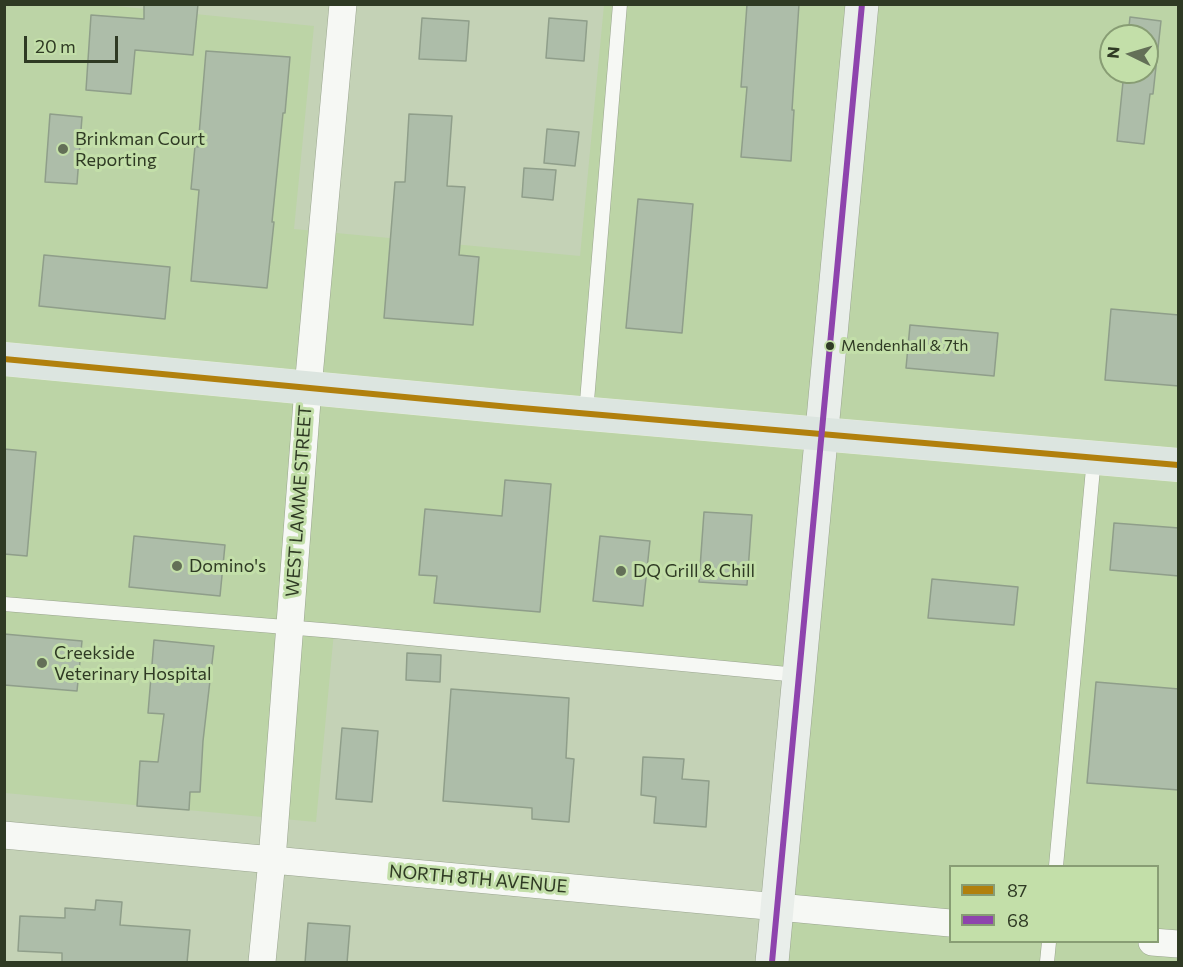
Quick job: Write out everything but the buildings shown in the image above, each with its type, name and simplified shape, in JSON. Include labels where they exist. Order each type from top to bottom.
[{"type":"main road","points":[[4,359],[1179,465]]},
{"type":"street","name":"WEST LAMME STREET","points":[[262,963],[308,388],[343,4]]},
{"type":"street","points":[[772,963],[862,4]]},
{"type":"street","name":"NORTH 8TH AVENUE","points":[[4,835],[949,922]]},
{"type":"street","points":[[1159,943],[1179,944]]},
{"type":"lane","points":[[585,413],[620,4]]},
{"type":"lane","points":[[1056,865],[1094,458]]},
{"type":"lane","points":[[4,604],[290,627],[798,675]]},
{"type":"lane","points":[[1047,963],[1049,943]]},
{"type":"shaded area","points":[[4,5],[106,5],[314,26],[294,229],[580,256],[604,5],[1178,5],[1178,962],[772,962],[798,675],[334,632],[316,822],[5,793]]},
{"type":"transit line","name":"68","points":[[772,962],[862,4]]},
{"type":"transit line","name":"87","points":[[4,359],[510,407],[1178,465]]},
{"type":"place","name":"Brinkman Court Reporting","points":[[63,149]]},
{"type":"place","name":"Mendenhall & 7th","points":[[830,346]]},
{"type":"place","name":"Domino's","points":[[177,566]]},
{"type":"place","name":"DQ Grill & Chill","points":[[621,571]]},
{"type":"place","name":"Creekside Veterinary Hospital","points":[[42,663]]}]
